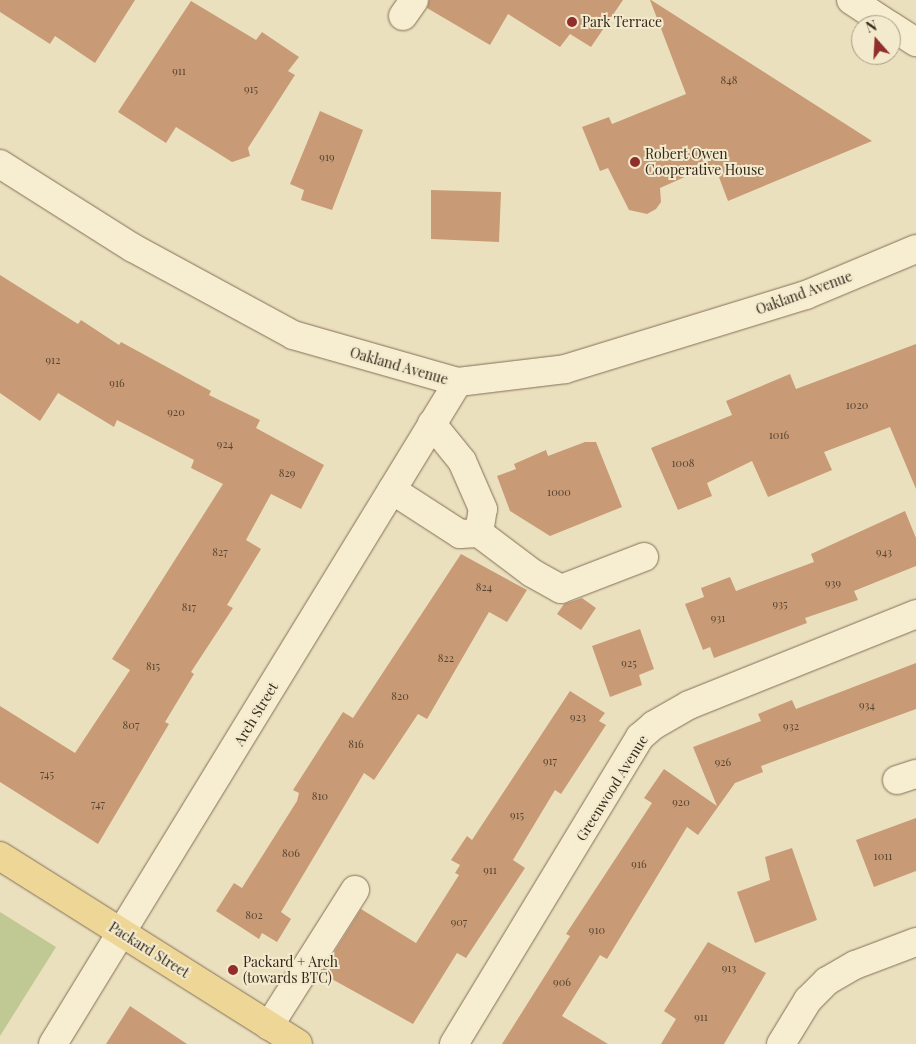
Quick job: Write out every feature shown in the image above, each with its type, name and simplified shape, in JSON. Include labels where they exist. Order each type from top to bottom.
[{"type":"main road","name":"Packard Street","points":[[0,856],[298,1044]]},
{"type":"street","points":[[851,0],[874,15]]},
{"type":"street","points":[[901,33],[916,42]]},
{"type":"street","name":"Oakland Avenue","points":[[0,164],[134,248],[293,335],[458,382],[565,369],[806,295],[916,249]]},
{"type":"street","name":"Arch Street","points":[[53,1044],[123,933],[458,382]]},
{"type":"street","points":[[432,424],[462,461],[483,510],[479,532]]},
{"type":"street","points":[[392,490],[460,534],[479,532],[532,573],[561,589],[644,557]]},
{"type":"street","name":"Greenwood Avenue","points":[[454,1044],[640,737],[654,725],[689,705],[916,614]]},
{"type":"street","points":[[269,1026],[355,890]]},
{"type":"street","points":[[782,1044],[808,1000],[827,981],[855,965],[916,942]]},
{"type":"green space","points":[[0,912],[56,947],[0,1036]]},
{"type":"building","points":[[0,0],[135,0],[95,63],[55,36],[50,44],[0,12]]},
{"type":"building","name":"Park Terrace","points":[[429,0],[623,0],[591,47],[570,34],[560,47],[508,14],[490,45],[427,8]]},
{"type":"building","points":[[650,0],[872,141],[728,201],[714,164],[660,188],[661,202],[656,209],[647,214],[629,210],[608,168],[600,171],[582,127],[609,117],[612,124],[686,94]]},
{"type":"building","points":[[191,1],[256,40],[262,32],[299,57],[288,71],[295,75],[248,148],[250,156],[232,162],[176,127],[166,143],[118,112]]},
{"type":"building","points":[[320,111],[363,130],[332,210],[301,200],[304,190],[290,184]]},
{"type":"building","points":[[431,190],[501,192],[499,242],[431,239]]},
{"type":"building","points":[[0,275],[78,324],[81,320],[119,345],[121,342],[211,391],[209,395],[260,420],[256,428],[324,465],[301,509],[271,494],[246,540],[261,549],[227,605],[233,608],[191,672],[194,674],[165,722],[169,724],[98,844],[0,782],[0,706],[75,753],[130,670],[112,659],[223,484],[191,468],[194,460],[117,420],[114,427],[58,393],[40,421],[0,393]]},
{"type":"building","points":[[916,344],[916,489],[890,427],[824,452],[832,470],[768,497],[752,461],[707,483],[712,496],[678,510],[651,448],[732,415],[726,401],[790,374],[796,389]]},
{"type":"building","points":[[585,442],[596,442],[622,507],[550,536],[510,511],[497,476],[516,469],[514,464],[546,450],[548,456]]},
{"type":"building","points":[[905,511],[916,538],[916,566],[854,591],[858,600],[805,618],[807,623],[714,658],[710,647],[703,650],[685,604],[704,597],[701,588],[730,577],[736,591],[814,562],[811,554]]},
{"type":"building","points":[[461,554],[527,590],[507,622],[489,612],[427,719],[418,714],[374,780],[364,773],[281,912],[291,919],[277,942],[262,933],[259,939],[216,911],[234,883],[242,888],[297,801],[299,793],[293,790],[343,712],[353,718]]},
{"type":"building","points":[[582,598],[596,608],[581,630],[557,614],[564,604]]},
{"type":"building","points":[[640,629],[654,669],[639,675],[642,685],[610,697],[592,646]]},
{"type":"building","points":[[916,663],[916,709],[761,766],[763,772],[735,783],[698,835],[687,827],[607,959],[600,955],[562,1016],[608,1044],[502,1044],[570,936],[566,934],[652,803],[644,798],[664,769],[717,806],[693,747],[761,721],[758,714],[792,700],[796,709]]},
{"type":"building","points":[[570,691],[605,713],[599,721],[606,725],[561,794],[555,790],[513,860],[525,868],[466,958],[457,953],[413,1024],[321,973],[361,909],[416,943],[459,875],[455,873],[460,865],[451,860],[467,836],[472,840]]},
{"type":"building","points":[[916,818],[916,871],[874,887],[856,840]]},
{"type":"building","points":[[792,848],[817,920],[755,943],[737,892],[770,880],[765,857]]},
{"type":"building","points":[[708,942],[766,973],[724,1044],[661,1044],[676,1019],[664,1011]]},
{"type":"building","points":[[130,1006],[187,1044],[106,1044]]},
{"type":"place","name":"Park Terrace","points":[[572,22]]},
{"type":"place","name":"Robert Owen Cooperative House","points":[[635,162]]},
{"type":"place","name":"Packard + Arch (towards BTC)","points":[[233,970]]}]
